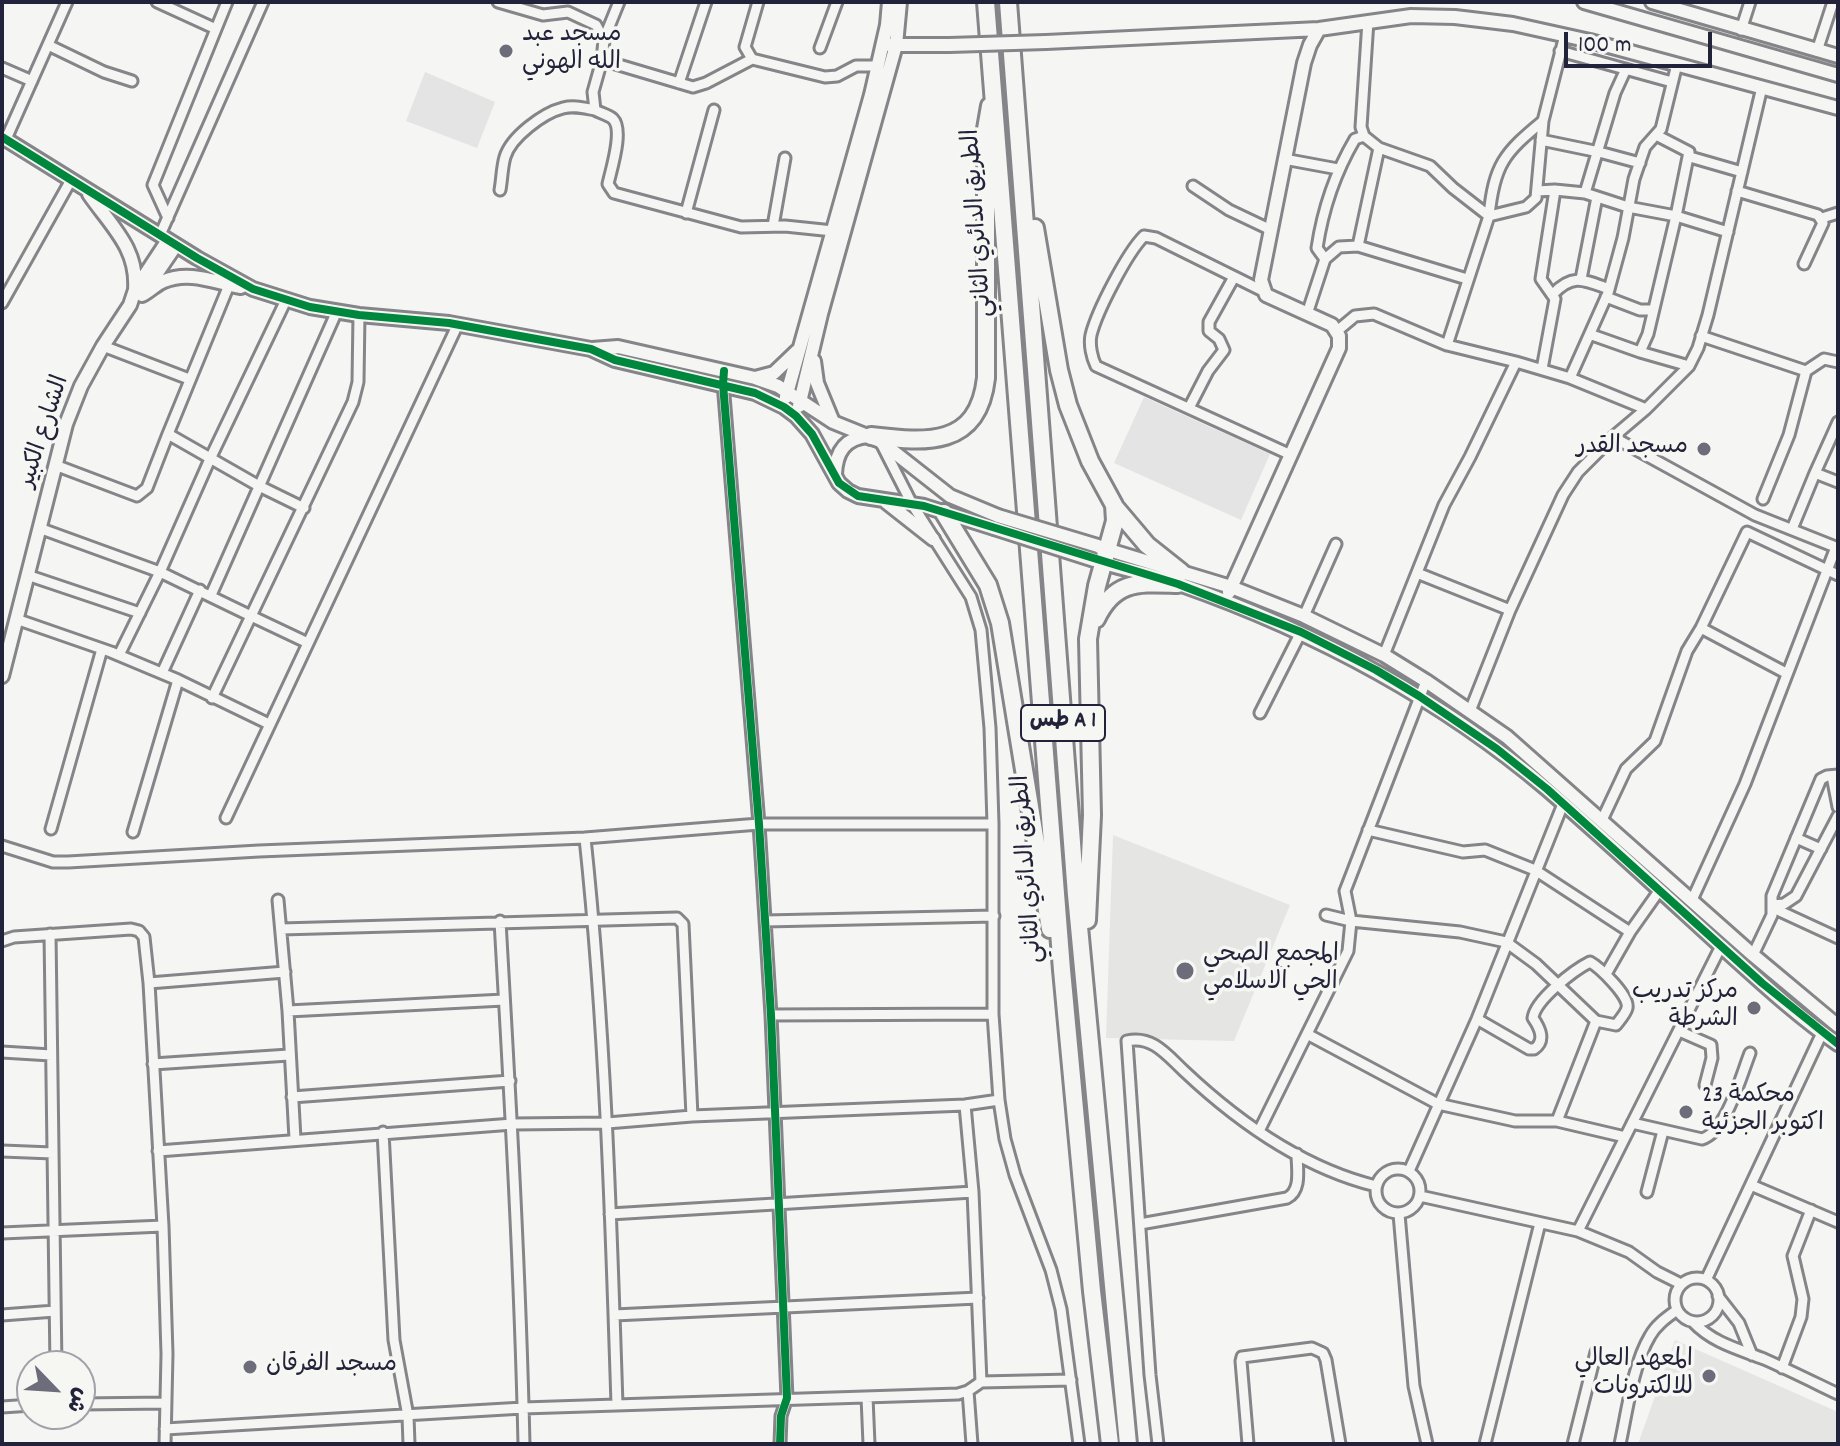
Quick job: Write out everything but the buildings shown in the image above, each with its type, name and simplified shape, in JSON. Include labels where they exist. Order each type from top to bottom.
[{"type":"highway","name":"الطريق الدائري الثاني","points":[[986,2],[1062,970],[1092,1291],[1110,1444]]},
{"type":"highway","name":"الطريق الدائري الثاني","points":[[1008,2],[1076,895],[1128,1444]]},
{"type":"highway","points":[[875,438],[918,442],[936,440],[962,427],[981,400],[986,378],[986,129],[994,85]]},
{"type":"highway","points":[[1018,117],[1059,370],[1079,435],[1114,505],[1179,578]]},
{"type":"highway","points":[[1084,961],[1092,815],[1088,639],[1101,554],[1115,521],[1114,505]]},
{"type":"highway","points":[[942,513],[988,585],[1000,623],[1047,916],[1062,970]]},
{"type":"highway","points":[[1088,639],[1105,602],[1118,590],[1133,584],[1179,578]]},
{"type":"street","points":[[67,2],[4,138],[253,289]]},
{"type":"street","points":[[157,2],[216,29]]},
{"type":"street","points":[[168,218],[153,185],[227,2]]},
{"type":"street","points":[[168,240],[168,218],[263,2]]},
{"type":"street","points":[[498,2],[543,15],[570,7],[596,25],[604,40]]},
{"type":"street","points":[[595,110],[593,92],[604,40],[619,2]]},
{"type":"street","points":[[679,83],[706,2]]},
{"type":"street","points":[[752,59],[745,47],[758,2]]},
{"type":"street","points":[[820,48],[837,2]]},
{"type":"street","points":[[796,416],[806,350],[833,231],[878,66],[889,45],[889,2]]},
{"type":"street","points":[[784,407],[806,350],[900,2]]},
{"type":"street","points":[[1584,2],[1838,75]]},
{"type":"street","points":[[1652,2],[1838,56]]},
{"type":"street","points":[[1741,30],[1750,2]]},
{"type":"street","points":[[1817,51],[1833,2]]},
{"type":"street","points":[[889,45],[1046,42],[1319,29],[1411,16],[1455,17],[1502,22],[1565,35],[1838,108]]},
{"type":"street","points":[[1368,21],[1361,118],[1364,136],[1379,148],[1430,166],[1489,216]]},
{"type":"street","points":[[1263,291],[1261,280],[1269,229],[1306,54],[1319,29]]},
{"type":"street","points":[[1489,216],[1533,203],[1537,191],[1543,121],[1565,35]]},
{"type":"street","points":[[48,45],[104,72],[132,81]]},
{"type":"street","points":[[1560,51],[1672,82]]},
{"type":"street","points":[[602,60],[693,87],[752,59],[825,77],[837,76],[856,66],[878,66]]},
{"type":"street","points":[[1570,378],[1592,335],[1608,293],[1640,163],[1645,147],[1658,136],[1677,64]]},
{"type":"street","points":[[2,68],[32,81]]},
{"type":"street","points":[[1585,193],[1615,93],[1626,69]]},
{"type":"street","points":[[1470,711],[1510,610],[1563,495],[1578,472],[1689,366],[1698,348],[1762,87]]},
{"type":"street","points":[[500,190],[506,155],[513,144],[530,127],[560,108],[573,106],[595,110],[612,118],[618,130],[608,184],[611,191],[741,227],[833,231]]},
{"type":"street","points":[[686,213],[714,110]]},
{"type":"street","points":[[1447,345],[1489,216],[1495,178],[1503,157],[1543,121]]},
{"type":"street","points":[[1325,259],[1317,248],[1322,215],[1338,169],[1355,139],[1364,136]]},
{"type":"street","points":[[1640,352],[1648,334],[1690,157],[1687,149],[1658,136]]},
{"type":"street","points":[[1541,140],[1640,163]]},
{"type":"street","points":[[1358,246],[1379,148]]},
{"type":"street","points":[[1690,157],[1742,172]]},
{"type":"street","points":[[773,226],[785,158]]},
{"type":"street","points":[[1284,159],[1338,169]]},
{"type":"street","points":[[2,301],[71,180]]},
{"type":"street","points":[[1193,186],[1229,210],[1269,229]]},
{"type":"street","points":[[85,188],[129,248],[138,292],[165,280],[204,278],[337,311],[458,324],[591,349],[615,360],[723,378],[755,378],[774,373],[806,350]]},
{"type":"street","points":[[1542,369],[1554,306],[1553,294],[1541,279],[1555,190]]},
{"type":"street","points":[[1537,191],[1585,193],[1728,232]]},
{"type":"street","points":[[1737,191],[1822,218]]},
{"type":"street","points":[[1581,279],[1597,197]]},
{"type":"street","points":[[1822,218],[1838,213]]},
{"type":"street","points":[[1804,264],[1823,223],[1822,218]]},
{"type":"street","points":[[1225,603],[1339,348],[1337,331],[1329,322],[1271,298],[1263,291],[1156,238],[1144,236],[1120,269],[1091,335],[1092,357],[1096,366],[1291,455]]},
{"type":"street","name":"الشارع الكبير","points":[[2,676],[66,424],[81,386],[103,346],[168,240]]},
{"type":"street","points":[[1307,314],[1325,259],[1339,247],[1358,246],[1467,279]]},
{"type":"street","points":[[1189,408],[1208,371],[1224,350],[1219,339],[1209,331],[1209,322],[1234,277]]},
{"type":"street","points":[[1553,294],[1563,284],[1581,279],[1640,310],[1653,310]]},
{"type":"street","points":[[55,465],[137,496],[147,488],[229,285]]},
{"type":"street","points":[[119,655],[286,300]]},
{"type":"street","points":[[211,595],[337,311]]},
{"type":"street","points":[[1337,331],[1355,316],[1374,314],[1447,345],[1570,378],[1646,409]]},
{"type":"street","points":[[212,698],[356,395],[359,315]]},
{"type":"street","points":[[226,818],[458,324]]},
{"type":"street","points":[[1592,335],[1689,366]]},
{"type":"street","points":[[1701,336],[1806,371]]},
{"type":"street","points":[[103,346],[189,379]]},
{"type":"street","points":[[806,350],[833,422]]},
{"type":"street","points":[[1763,499],[1789,435],[1806,371],[1824,359],[1838,362]]},
{"type":"street","points":[[1384,655],[1444,505],[1516,362]]},
{"type":"street","points":[[723,378],[784,407],[796,416],[812,434],[839,483],[858,496],[996,522],[1179,578],[1231,587],[1304,616],[1384,655],[1507,737],[1753,955],[1838,1026]]},
{"type":"street","points":[[723,378],[771,1015],[787,1398],[781,1416],[780,1444]]},
{"type":"street","points":[[755,378],[788,391],[833,422],[875,438],[950,496],[996,522]]},
{"type":"street","points":[[1792,529],[1838,422]]},
{"type":"street","points":[[168,434],[304,508]]},
{"type":"street","points":[[835,474],[835,462],[847,442],[855,437],[875,438]]},
{"type":"street","points":[[1613,437],[1755,515],[1837,548],[1745,784],[1692,900]]},
{"type":"street","points":[[875,438],[930,534],[971,597],[981,630],[990,728],[993,1014],[999,1100],[1015,1175],[1051,1270],[1061,1309],[1079,1444]]},
{"type":"street","points":[[1815,473],[1838,482]]},
{"type":"street","points":[[884,500],[930,534]]},
{"type":"street","points":[[930,534],[930,519],[942,513]]},
{"type":"street","points":[[39,528],[160,572],[308,643]]},
{"type":"street","points":[[1602,820],[1626,769],[1655,741],[1687,651],[1747,532],[1838,575]]},
{"type":"street","points":[[1304,616],[1336,544]]},
{"type":"street","points":[[1417,573],[1510,610]]},
{"type":"street","points":[[27,575],[140,613]]},
{"type":"street","points":[[1179,578],[1225,603],[1301,632],[1376,670],[1497,749],[1721,946],[1838,1044]]},
{"type":"street","points":[[162,673],[200,590]]},
{"type":"street","points":[[16,619],[119,655],[269,724]]},
{"type":"street","points":[[1701,628],[1786,673]]},
{"type":"street","points":[[1260,713],[1301,632]]},
{"type":"street","points":[[51,829],[102,649]]},
{"type":"street","points":[[133,832],[178,680]]},
{"type":"street","points":[[1259,1131],[1348,951],[1351,921],[1345,891],[1426,681]]},
{"type":"street","points":[[1753,955],[1772,915],[1772,896],[1821,779],[1835,776],[1838,807]]},
{"type":"street","points":[[1409,1171],[1477,1019],[1563,804]]},
{"type":"street","points":[[1773,906],[1784,904],[1796,896],[1838,816]]},
{"type":"street","points":[[2,846],[53,862],[68,862],[585,838],[759,824],[993,824]]},
{"type":"street","points":[[1368,830],[1463,852],[1485,850],[1535,870],[1630,932]]},
{"type":"street","points":[[585,838],[594,919],[607,1123],[617,1405]]},
{"type":"street","points":[[1796,838],[1838,846]]},
{"type":"street","points":[[1606,974],[1659,891]]},
{"type":"street","points":[[278,900],[295,1139]]},
{"type":"street","points":[[1773,906],[1838,938]]},
{"type":"street","points":[[1326,915],[1351,921],[1430,927],[1506,942],[1560,985],[1596,1021],[1616,1025],[1627,1008],[1627,1002],[1606,974],[1593,962],[1588,962],[1560,985],[1534,1010],[1533,1018],[1541,1032],[1541,1040],[1534,1049],[1477,1019]]},
{"type":"street","points":[[765,921],[994,916]]},
{"type":"street","points":[[281,929],[677,918],[683,924],[692,1116]]},
{"type":"street","points":[[500,921],[513,1124],[524,1444]]},
{"type":"street","points":[[2,941],[14,937],[131,929],[139,931],[144,937],[163,1226],[165,1444]]},
{"type":"street","points":[[50,934],[56,1350]]},
{"type":"street","points":[[1578,1231],[1721,946]]},
{"type":"street","points":[[149,983],[285,972]]},
{"type":"street","points":[[288,1011],[504,1000]]},
{"type":"street","points":[[771,1015],[993,1014]]},
{"type":"street","points":[[1557,1121],[1596,1021]]},
{"type":"street","points":[[1679,1031],[1711,1045],[1712,1058],[1705,1085]]},
{"type":"street","points":[[1706,1280],[1822,1033]]},
{"type":"street","points":[[1307,1034],[1438,1104],[1515,1121],[1557,1121],[1625,1137]]},
{"type":"street","points":[[1158,1444],[1127,1041],[1144,1041],[1159,1047],[1209,1095],[1297,1154],[1338,1176],[1376,1186]]},
{"type":"street","points":[[2,1052],[51,1055]]},
{"type":"street","points":[[1632,1123],[1702,1139],[1712,1136],[1723,1120],[1750,1053]]},
{"type":"street","points":[[153,1064],[289,1055]]},
{"type":"street","points":[[292,1097],[510,1081]]},
{"type":"street","points":[[158,1151],[513,1124],[607,1123],[692,1116],[965,1105],[999,1100]]},
{"type":"street","points":[[965,1105],[973,1192],[981,1382]]},
{"type":"street","points":[[1647,1192],[1663,1131]]},
{"type":"street","points":[[383,1132],[394,1340],[408,1416],[409,1444]]},
{"type":"street","points":[[2,1151],[53,1153]]},
{"type":"street","points":[[1140,1224],[1294,1195],[1297,1187],[1297,1154]]},
{"type":"street","points":[[1392,1170],[1409,1171],[1420,1185],[1420,1196],[1410,1210],[1399,1214],[1388,1211],[1379,1203],[1376,1186],[1382,1176],[1392,1170]]},
{"type":"street","points":[[1751,1185],[1838,1222]]},
{"type":"street","points":[[610,1214],[973,1192]]},
{"type":"street","points":[[1420,1196],[1578,1231],[1629,1252],[1681,1284]]},
{"type":"street","points":[[1782,1368],[1801,1317],[1803,1299],[1793,1256],[1811,1210]]},
{"type":"street","points":[[1399,1214],[1414,1386],[1427,1444]]},
{"type":"street","points":[[1485,1444],[1540,1223]]},
{"type":"street","points":[[2,1233],[163,1226]]},
{"type":"street","points":[[1693,1322],[1700,1322],[1712,1315],[1719,1303],[1716,1289],[1706,1280],[1693,1278],[1681,1284],[1675,1297],[1681,1316],[1711,1338],[1838,1394]]},
{"type":"street","points":[[1718,1296],[1739,1323],[1752,1355]]},
{"type":"street","points":[[614,1315],[978,1298]]},
{"type":"street","points":[[1620,1444],[1641,1354],[1661,1321],[1677,1310]]},
{"type":"street","points":[[2,1315],[55,1311]]},
{"type":"street","points":[[1248,1444],[1242,1357],[1312,1348],[1323,1353],[1326,1360],[1340,1444]]},
{"type":"street","points":[[1573,1444],[1596,1352]]},
{"type":"street","points":[[165,1429],[523,1408],[958,1394],[981,1382],[1071,1380]]},
{"type":"street","points":[[968,1391],[972,1444]]},
{"type":"street","points":[[867,1397],[869,1444]]},
{"type":"street","points":[[96,1404],[166,1403]]},
{"type":"shaded area","points":[[425,72],[495,102],[477,148],[406,121]]},
{"type":"shaded area","points":[[1144,397],[1270,454],[1241,520],[1114,463]]},
{"type":"shaded area","name":"المجمع الصحي الحي الاسلامي","points":[[1113,835],[1290,905],[1234,1041],[1106,1038]]},
{"type":"shaded area","name":"المعهد العالي للالكترونات","points":[[1675,1340],[1838,1412],[1838,1444],[1638,1444]]},
{"type":"cycle path","points":[[2,137],[197,258],[253,289],[310,307],[449,323],[591,349],[615,360],[755,393],[796,416],[812,434],[839,483],[858,496],[924,506],[1178,584],[1301,632],[1376,670],[1497,749],[1547,789],[1762,983],[1838,1044]]},
{"type":"cycle path","points":[[724,371],[771,1015],[787,1398],[781,1416],[780,1444]]},
{"type":"place","name":"مسجد عبد الله الهوني","points":[[506,51]]},
{"type":"place","name":"مسجد القدر","points":[[1704,449]]},
{"type":"place","name":"المجمع الصحي الحي الاسلامي","points":[[1185,971]]},
{"type":"place","name":"مركز تدريب الشرطة","points":[[1754,1008]]},
{"type":"place","name":"محكمة 23 اكتوبر الجزئية","points":[[1686,1112]]},
{"type":"place","name":"مسجد الفرقان","points":[[250,1367]]},
{"type":"place","name":"المعهد العالي للالكترونات","points":[[1709,1376]]}]
